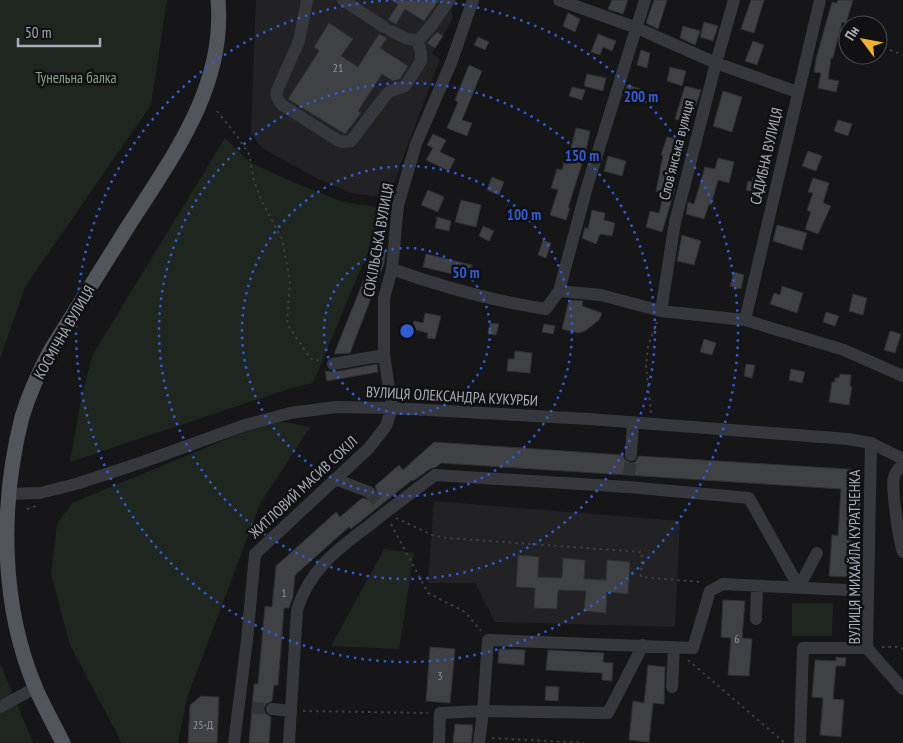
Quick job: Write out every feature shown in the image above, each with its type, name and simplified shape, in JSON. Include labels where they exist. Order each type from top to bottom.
[{"type":"main road","name":"КОСМІЧНА ВУЛИЦЯ","points":[[63,743],[35,688],[22,651],[13,613],[6,559],[8,494],[14,453],[22,417],[34,382],[50,351],[173,156],[203,100],[218,32],[218,0]]},
{"type":"street","points":[[307,0],[299,41],[276,93],[277,99],[282,105],[339,141],[351,141],[386,94],[405,86],[421,61],[418,41]]},
{"type":"street","points":[[343,0],[387,29],[405,38],[418,41]]},
{"type":"street","points":[[418,41],[449,0]]},
{"type":"street","name":"СОКІЛЬСЬКА ВУЛИЦЯ","points":[[392,408],[384,355],[384,298],[392,269],[398,205],[416,144],[451,63],[474,0]]},
{"type":"street","points":[[559,0],[637,28],[716,63],[797,92]]},
{"type":"street","points":[[392,269],[430,283],[499,301],[546,309],[559,291],[587,187],[645,0]]},
{"type":"street","name":"Словʼянська вулиця","points":[[661,311],[675,222],[734,0]]},
{"type":"street","name":"САДИБНА ВУЛИЦЯ","points":[[745,320],[820,0]]},
{"type":"street","points":[[559,291],[601,296],[661,311],[745,320],[844,350],[903,376]]},
{"type":"street","points":[[333,364],[384,355]]},
{"type":"street","name":"ВУЛИЦЯ ОЛЕКСАНДРА КУКУРБИ","points":[[8,494],[40,493],[76,484],[140,464],[245,425],[290,413],[336,407],[392,408],[589,419],[848,439],[871,443],[903,460]]},
{"type":"street","name":"ЖИТЛОВИЙ МАСИВ СОКІЛ","points":[[234,743],[247,640],[255,554],[369,448],[386,426],[392,408]]},
{"type":"street","points":[[631,455],[633,423]]},
{"type":"street","name":"ВУЛИЦЯ МИХАЙЛА КУРАТЧЕНКА","points":[[871,443],[867,648],[903,689]]},
{"type":"street","points":[[903,464],[894,477],[895,511],[903,552]]},
{"type":"street","points":[[289,743],[297,610],[302,593],[332,553],[383,509],[435,475],[629,481],[749,498],[799,587]]},
{"type":"street","points":[[335,479],[369,492]]},
{"type":"street","points":[[799,587],[817,552]]},
{"type":"street","points":[[479,740],[488,640],[693,648],[710,591],[723,584],[868,591]]},
{"type":"street","points":[[756,619],[757,586]]},
{"type":"street","points":[[439,743],[440,713],[483,711],[608,714],[643,645]]},
{"type":"street","points":[[672,688],[674,647]]},
{"type":"street","points":[[800,743],[803,648],[867,648]]},
{"type":"street","points":[[0,707],[35,688]]},
{"type":"street","points":[[239,707],[252,708]]},
{"type":"street","points":[[272,709],[291,711]]},
{"type":"path","points":[[815,21],[838,30]]},
{"type":"path","points":[[888,49],[903,55]]},
{"type":"path","points":[[217,111],[249,154],[254,181],[262,202],[282,239],[290,281],[287,324],[311,359],[333,364]]},
{"type":"path","points":[[652,425],[646,366],[648,346],[661,311]]},
{"type":"path","points":[[27,509],[43,504]]},
{"type":"path","points":[[383,509],[432,535],[447,538],[642,552],[641,577],[723,584]]},
{"type":"path","points":[[383,509],[428,593],[465,612],[488,640]]},
{"type":"path","points":[[674,647],[785,743]]},
{"type":"path","points":[[867,648],[898,647],[903,650]]},
{"type":"path","points":[[291,711],[440,713]]},
{"type":"path","points":[[479,740],[584,743]]},
{"type":"shaded area","points":[[256,0],[457,0],[451,10],[453,19],[432,53],[440,59],[393,185],[381,195],[373,196],[351,193],[316,178],[262,148],[251,133]]},
{"type":"shaded area","points":[[434,501],[680,521],[675,627],[495,622],[475,583],[428,583]]},
{"type":"green space","name":"Тунельна балка","points":[[0,0],[167,0],[151,105],[25,287],[0,359]]},
{"type":"green space","points":[[225,138],[249,162],[293,182],[340,201],[386,209],[313,383],[288,389],[70,462],[82,394],[93,354]]},
{"type":"green space","points":[[273,420],[310,427],[260,504],[187,698],[178,743],[122,743],[70,645],[51,574],[57,524],[72,503]]},
{"type":"green space","points":[[384,549],[414,553],[399,649],[331,646]]},
{"type":"green space","points":[[792,603],[833,603],[832,636],[792,636]]},
{"type":"green space","points":[[0,663],[33,743],[0,743]]},
{"type":"building","points":[[391,0],[439,0],[424,21],[405,9],[396,24],[388,20],[398,4]]},
{"type":"building","points":[[612,0],[628,0],[623,14],[608,9]]},
{"type":"building","points":[[654,0],[667,0],[658,29],[646,23]]},
{"type":"building","points":[[751,0],[764,0],[754,33],[741,29]]},
{"type":"building","points":[[838,0],[853,0],[848,15],[838,15],[838,38],[833,58],[831,58],[828,79],[839,81],[836,92],[818,88],[821,73],[814,72],[832,2],[837,3]]},
{"type":"building","points":[[568,13],[580,19],[575,32],[563,26]]},
{"type":"building","points":[[704,22],[718,26],[713,41],[700,37]]},
{"type":"building","points":[[329,23],[353,39],[341,56],[358,67],[379,34],[387,38],[380,48],[408,66],[400,79],[393,81],[382,74],[358,111],[361,113],[345,134],[288,99],[319,51],[314,47]]},
{"type":"building","points":[[683,26],[700,31],[695,45],[680,38]]},
{"type":"building","points":[[437,32],[443,36],[435,48],[427,43]]},
{"type":"building","points":[[598,34],[616,41],[612,51],[603,47],[600,55],[591,52]]},
{"type":"building","points":[[478,37],[489,42],[485,50],[474,45]]},
{"type":"building","points":[[753,41],[764,45],[757,65],[745,61]]},
{"type":"building","points":[[641,50],[650,53],[647,68],[637,65]]},
{"type":"building","points":[[469,65],[482,71],[462,120],[472,123],[467,136],[447,128],[458,102],[455,100]]},
{"type":"building","points":[[670,67],[686,71],[682,86],[667,81]]},
{"type":"building","points":[[587,74],[606,78],[603,91],[584,86]]},
{"type":"building","points":[[627,85],[641,89],[637,101],[624,96]]},
{"type":"building","points":[[685,86],[701,90],[690,123],[675,119]]},
{"type":"building","points":[[572,87],[585,90],[582,100],[569,96]]},
{"type":"building","points":[[723,91],[742,97],[732,132],[713,126]]},
{"type":"building","points":[[838,120],[852,124],[848,136],[834,131]]},
{"type":"building","points":[[576,128],[590,131],[566,220],[550,215],[558,190],[551,188],[557,169],[562,170],[567,151],[570,152]]},
{"type":"building","points":[[433,134],[446,140],[440,152],[455,159],[449,171],[426,160],[433,148],[427,145]]},
{"type":"building","points":[[667,137],[675,139],[674,143],[684,146],[673,188],[675,189],[662,232],[646,227],[650,211],[659,213],[664,193],[656,191],[663,155],[661,155]]},
{"type":"building","points":[[808,151],[822,156],[816,171],[802,166]]},
{"type":"building","points":[[608,156],[626,161],[622,176],[604,171]]},
{"type":"building","points":[[718,158],[734,162],[729,183],[718,180],[711,205],[709,204],[704,219],[686,214],[688,202],[694,204],[705,167],[715,169]]},
{"type":"building","points":[[492,177],[504,182],[499,195],[487,190]]},
{"type":"building","points":[[753,177],[764,180],[763,185],[767,185],[765,195],[746,190],[748,181],[752,182]]},
{"type":"building","points":[[813,178],[829,183],[823,203],[831,206],[818,234],[805,229],[811,212],[807,210],[813,193],[808,192]]},
{"type":"building","points":[[428,190],[444,197],[438,212],[421,205]]},
{"type":"building","points":[[461,200],[481,205],[476,227],[455,222]]},
{"type":"building","points":[[592,210],[605,213],[604,220],[615,223],[612,236],[600,234],[596,244],[582,238],[585,227],[588,229]]},
{"type":"building","points":[[437,217],[451,221],[449,231],[435,228]]},
{"type":"building","points":[[777,225],[807,233],[802,250],[773,241]]},
{"type":"building","points":[[483,226],[494,231],[489,241],[479,236]]},
{"type":"building","points":[[682,235],[701,241],[694,265],[677,261]]},
{"type":"building","points":[[543,240],[551,243],[546,258],[538,255]]},
{"type":"building","points":[[377,247],[386,250],[384,264],[350,353],[334,354]]},
{"type":"building","points":[[426,254],[472,265],[469,278],[423,267]]},
{"type":"building","points":[[734,272],[744,275],[741,289],[730,286]]},
{"type":"building","points":[[782,286],[803,293],[797,313],[770,304],[774,293],[780,295]]},
{"type":"building","points":[[853,294],[867,298],[863,315],[849,311]]},
{"type":"building","points":[[571,300],[583,301],[582,306],[602,313],[599,320],[585,331],[578,333],[562,329],[568,304]]},
{"type":"building","points":[[826,312],[839,316],[835,326],[823,322]]},
{"type":"building","points":[[425,313],[441,316],[435,339],[427,338],[428,333],[412,329],[414,321],[423,323]]},
{"type":"building","points":[[490,323],[499,324],[496,335],[488,334]]},
{"type":"building","points":[[544,324],[555,326],[553,334],[542,332]]},
{"type":"building","points":[[890,331],[901,334],[895,353],[884,350]]},
{"type":"building","points":[[704,339],[716,343],[712,355],[700,352]]},
{"type":"building","points":[[515,351],[532,353],[530,373],[507,371],[508,359],[514,359]]},
{"type":"building","points":[[377,364],[378,372],[327,381],[325,371],[334,372]]},
{"type":"building","points":[[746,364],[755,365],[752,378],[744,376]]},
{"type":"building","points":[[791,369],[805,372],[802,383],[789,380]]},
{"type":"building","points":[[840,374],[851,375],[850,386],[852,387],[849,405],[829,402],[832,382],[835,382],[835,378],[839,378]]},
{"type":"building","points":[[434,442],[623,455],[624,459],[630,463],[635,462],[639,456],[862,470],[858,537],[852,537],[849,577],[829,576],[832,535],[838,536],[841,489],[441,463],[412,480],[351,529],[349,527],[295,575],[293,597],[289,608],[284,608],[278,685],[274,685],[272,701],[266,704],[264,708],[265,713],[271,717],[269,743],[249,743],[254,684],[258,684],[265,606],[272,607],[276,566],[336,512],[340,517],[362,498],[374,499],[377,491],[375,486],[399,465],[403,470]]},
{"type":"building","points":[[518,555],[539,557],[538,577],[562,578],[563,558],[585,560],[584,579],[606,580],[607,560],[630,562],[628,594],[607,592],[606,613],[584,611],[586,591],[558,590],[557,609],[534,608],[535,588],[516,587]]},
{"type":"building","points":[[723,600],[745,601],[742,638],[752,639],[749,676],[728,675],[731,638],[721,637]]},
{"type":"building","points":[[430,647],[455,649],[450,703],[426,701]]},
{"type":"building","points":[[499,649],[525,650],[524,665],[498,663]]},
{"type":"building","points":[[548,650],[604,653],[603,662],[613,663],[612,681],[602,680],[602,673],[546,670]]},
{"type":"building","points":[[836,657],[846,658],[845,666],[836,666],[833,699],[844,700],[841,737],[820,735],[823,698],[812,697],[815,660],[836,661]]},
{"type":"building","points":[[648,665],[665,667],[664,704],[653,703],[649,742],[629,740],[633,701],[644,703]]},
{"type":"building","points":[[546,686],[559,687],[558,701],[545,700]]},
{"type":"building","points":[[201,696],[219,697],[217,743],[188,743],[190,705]]},
{"type":"building","points":[[455,724],[473,725],[471,743],[453,743]]},
{"type":"tunnel","points":[[629,475],[631,455]]},
{"type":"tunnel","points":[[369,492],[381,505]]},
{"type":"tunnel","points":[[252,708],[272,709]]}]
